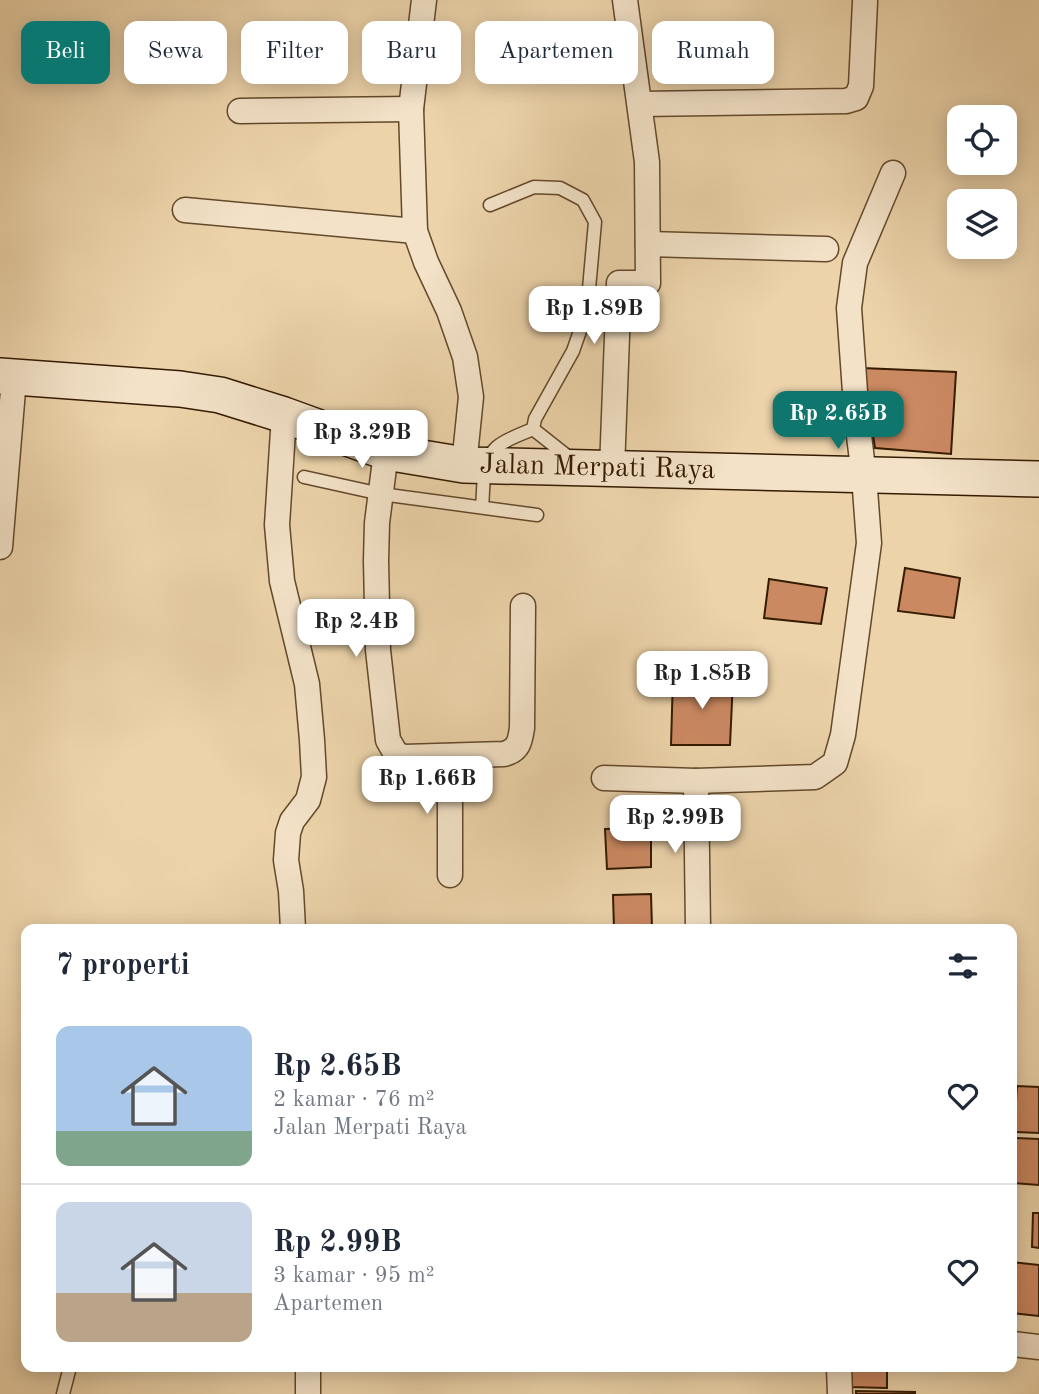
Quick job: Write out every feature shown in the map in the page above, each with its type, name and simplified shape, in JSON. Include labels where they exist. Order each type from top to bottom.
[{"type":"main road","name":"Jalan Merpati Raya","points":[[7,377],[180,389],[220,395],[386,452],[475,466],[1039,480]]},
{"type":"street","points":[[424,0],[411,109],[415,231],[465,357],[471,397],[475,466]]},
{"type":"street","points":[[597,468],[619,283],[648,283],[647,162],[625,0]]},
{"type":"street","points":[[640,104],[846,101],[856,98],[861,86],[865,2]]},
{"type":"street","points":[[240,111],[411,109]]},
{"type":"street","points":[[604,778],[696,781],[815,776],[835,763],[843,735],[869,543],[849,308],[855,263],[893,173]]},
{"type":"street","points":[[185,211],[415,231]]},
{"type":"street","points":[[648,244],[826,249]]},
{"type":"street","points":[[0,547],[7,377]]},
{"type":"street","points":[[284,415],[277,525],[282,581],[307,684],[314,776],[308,800],[292,821],[288,833],[286,860],[291,891],[292,924]]},
{"type":"street","points":[[386,452],[377,523],[378,650],[388,740],[396,754],[404,757],[504,754],[512,752],[520,743],[523,606]]},
{"type":"street","points":[[450,756],[450,875]]},
{"type":"street","points":[[696,781],[698,924]]},
{"type":"street","points":[[1017,1345],[1039,1347]]},
{"type":"street","points":[[307,1372],[308,1394]]},
{"type":"street","points":[[839,1372],[840,1394]]},
{"type":"lane","points":[[490,205],[534,187],[560,188],[583,200],[594,222],[587,311],[573,351],[535,419],[533,429]]},
{"type":"lane","points":[[482,507],[475,466],[498,445],[533,429]]},
{"type":"lane","points":[[533,429],[597,468]]},
{"type":"lane","points":[[304,477],[381,494],[537,515]]},
{"type":"lane","points":[[63,1394],[69,1372]]},
{"type":"building","points":[[862,368],[956,372],[951,454],[875,448]]},
{"type":"building","points":[[905,568],[960,578],[954,618],[898,611]]},
{"type":"building","points":[[769,579],[827,588],[821,624],[764,618]]},
{"type":"building","points":[[673,677],[733,679],[730,745],[671,745]]},
{"type":"building","points":[[651,828],[651,867],[607,869],[605,829]]},
{"type":"building","points":[[651,894],[652,924],[614,924],[613,895]]},
{"type":"building","points":[[1017,1086],[1039,1087],[1039,1133],[1017,1132]]},
{"type":"building","points":[[1017,1138],[1039,1139],[1039,1185],[1017,1183]]},
{"type":"building","points":[[1033,1213],[1039,1213],[1039,1248],[1032,1247]]},
{"type":"building","points":[[1017,1263],[1039,1265],[1039,1316],[1017,1314]]},
{"type":"building","points":[[848,1372],[887,1372],[887,1388],[848,1387]]},
{"type":"building","points":[[856,1391],[915,1392],[915,1394],[856,1394]]}]
